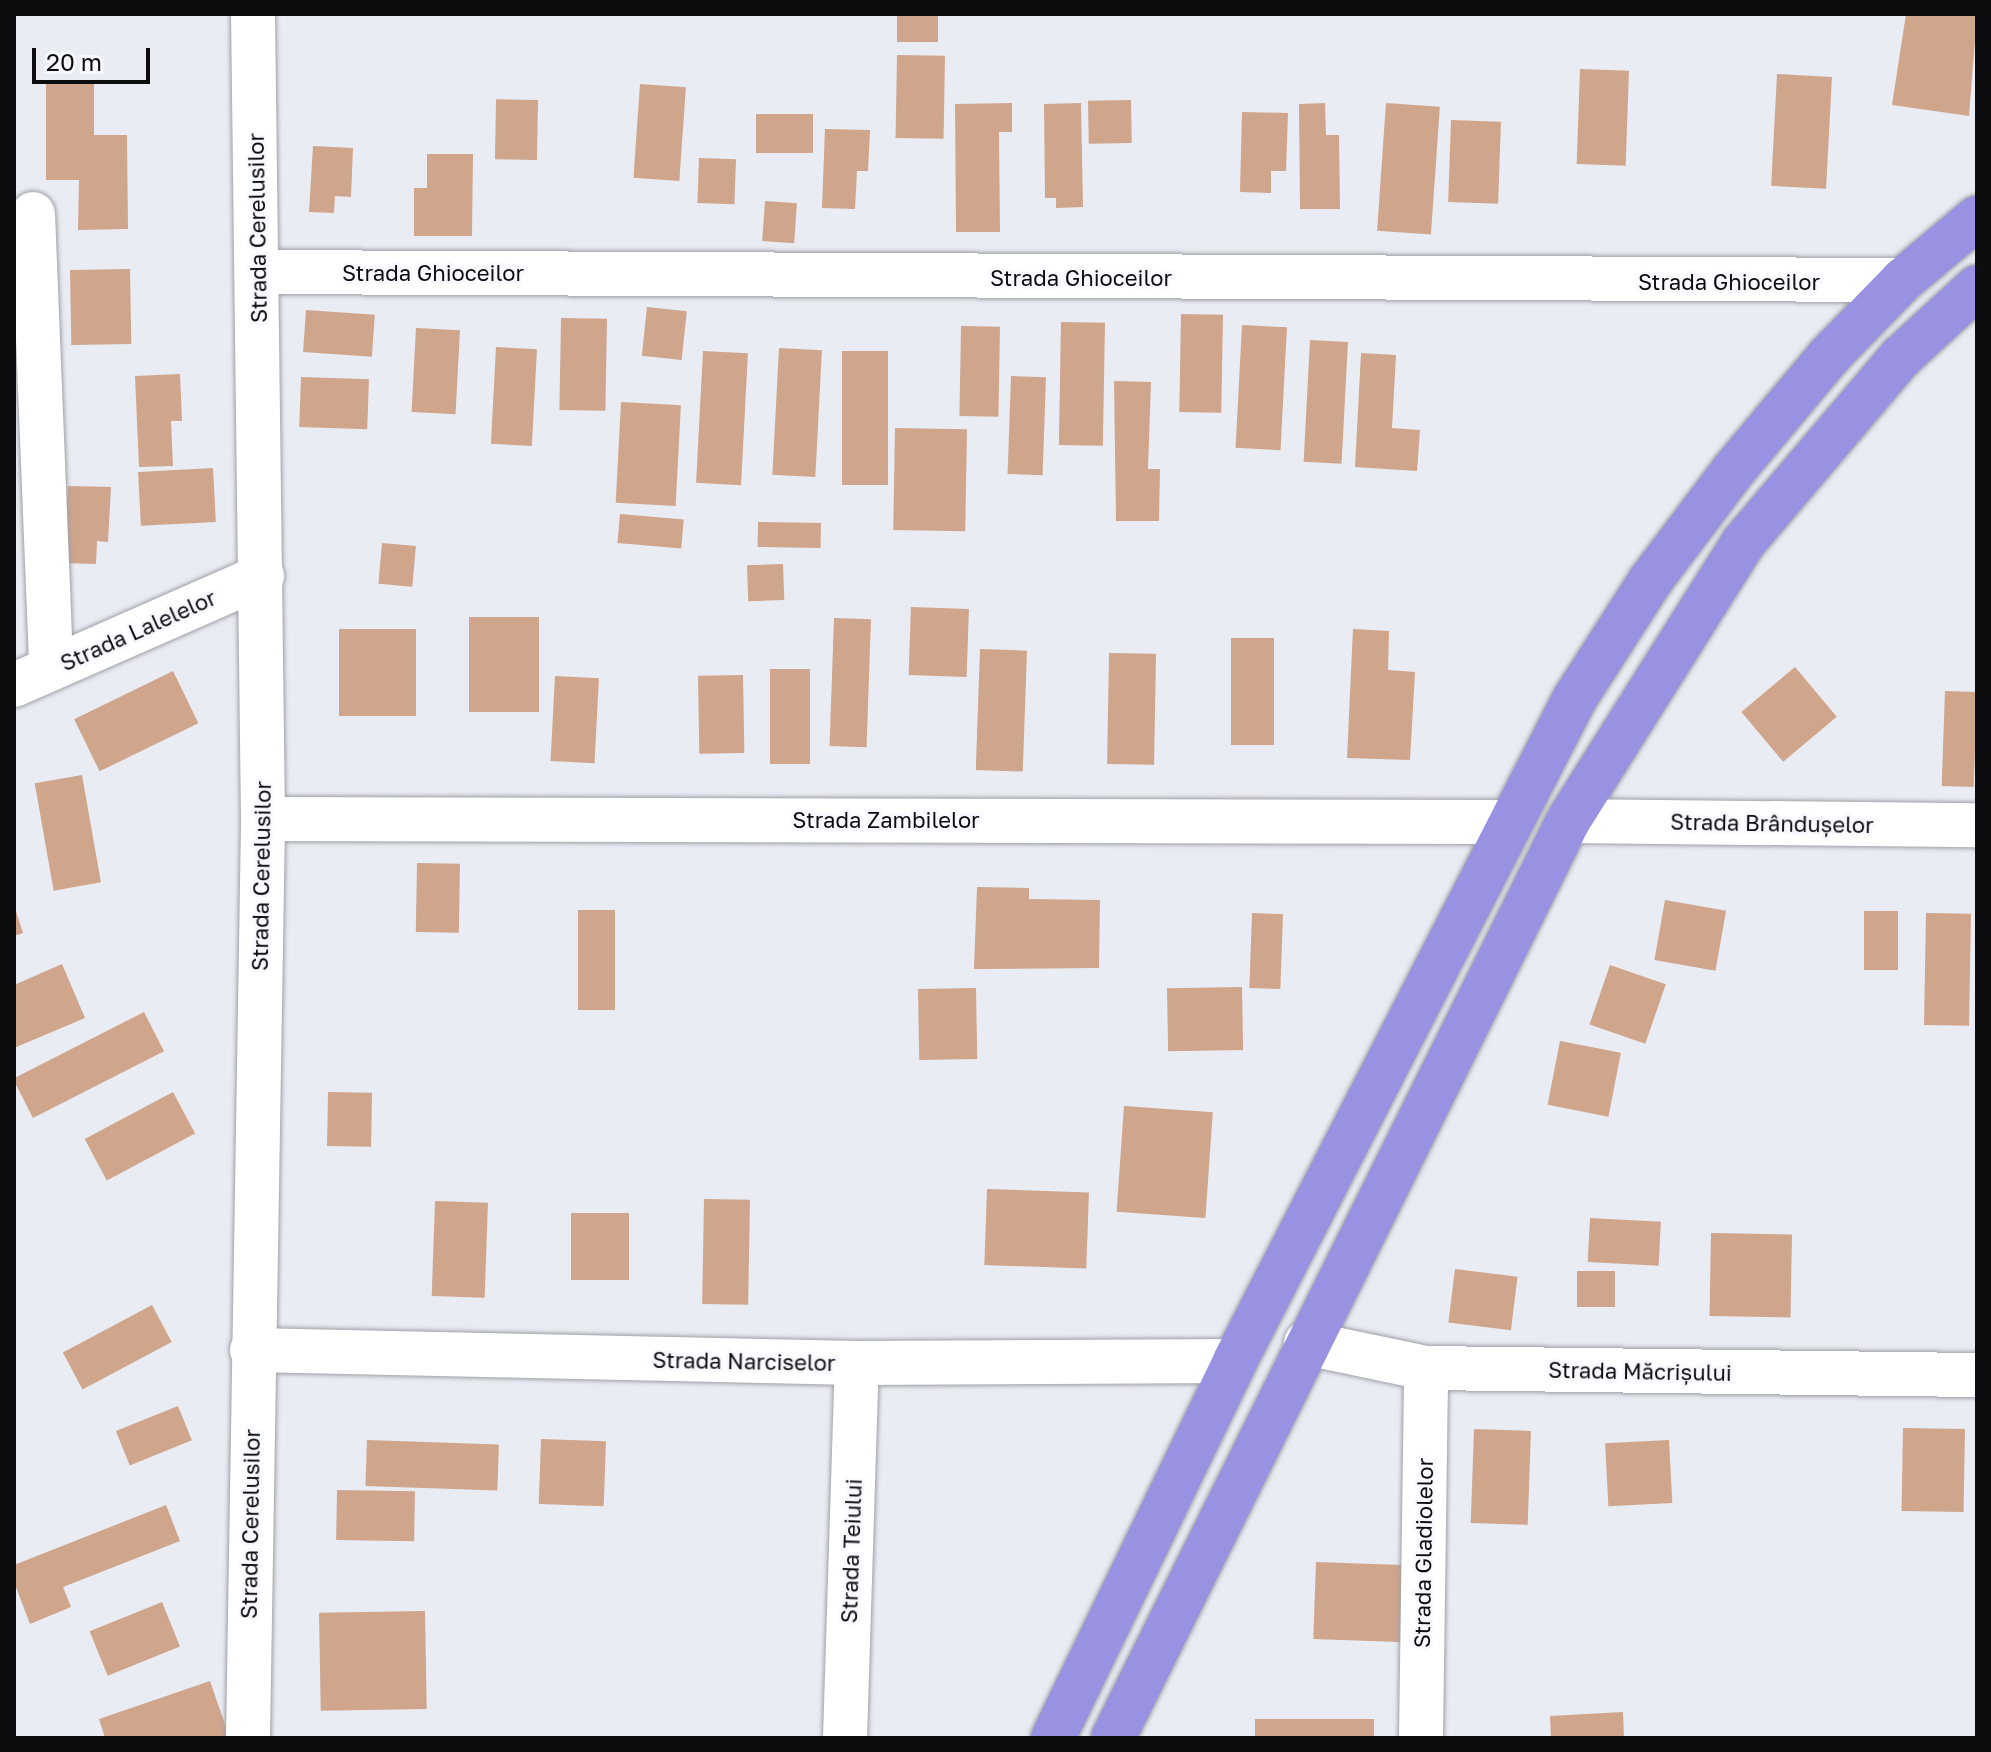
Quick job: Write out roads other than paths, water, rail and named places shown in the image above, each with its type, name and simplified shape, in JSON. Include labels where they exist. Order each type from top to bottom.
[{"type":"highway","points":[[1053,1738],[1235,1361],[1508,822],[1575,698],[1650,581],[1732,472],[1829,356],[1903,280],[1977,218]]},
{"type":"highway","points":[[1113,1738],[1306,1343],[1568,821],[1743,543],[1901,357],[1974,293]]},
{"type":"street","name":"Strada Cerelusilor","points":[[248,1738],[263,819],[259,272],[253,14]]},
{"type":"street","points":[[32,677],[33,214]]},
{"type":"street","name":"Strada Ghioceilor","points":[[259,272],[1903,280]]},
{"type":"street","name":"Strada Lalelelor","points":[[32,677],[262,576]]},
{"type":"street","name":"Strada Zambilelor","points":[[263,819],[1508,822]]},
{"type":"street","name":"Strada Brândușelor","points":[[1568,821],[1977,825]]},
{"type":"street","name":"Strada Măcrișului","points":[[1306,1343],[1426,1368],[1977,1375]]},
{"type":"street","name":"Strada Narciselor","points":[[252,1350],[857,1363],[1235,1361]]},
{"type":"street","name":"Strada Teiului","points":[[845,1738],[857,1363]]},
{"type":"street","name":"Strada Gladiolelor","points":[[1421,1738],[1426,1368]]}]
